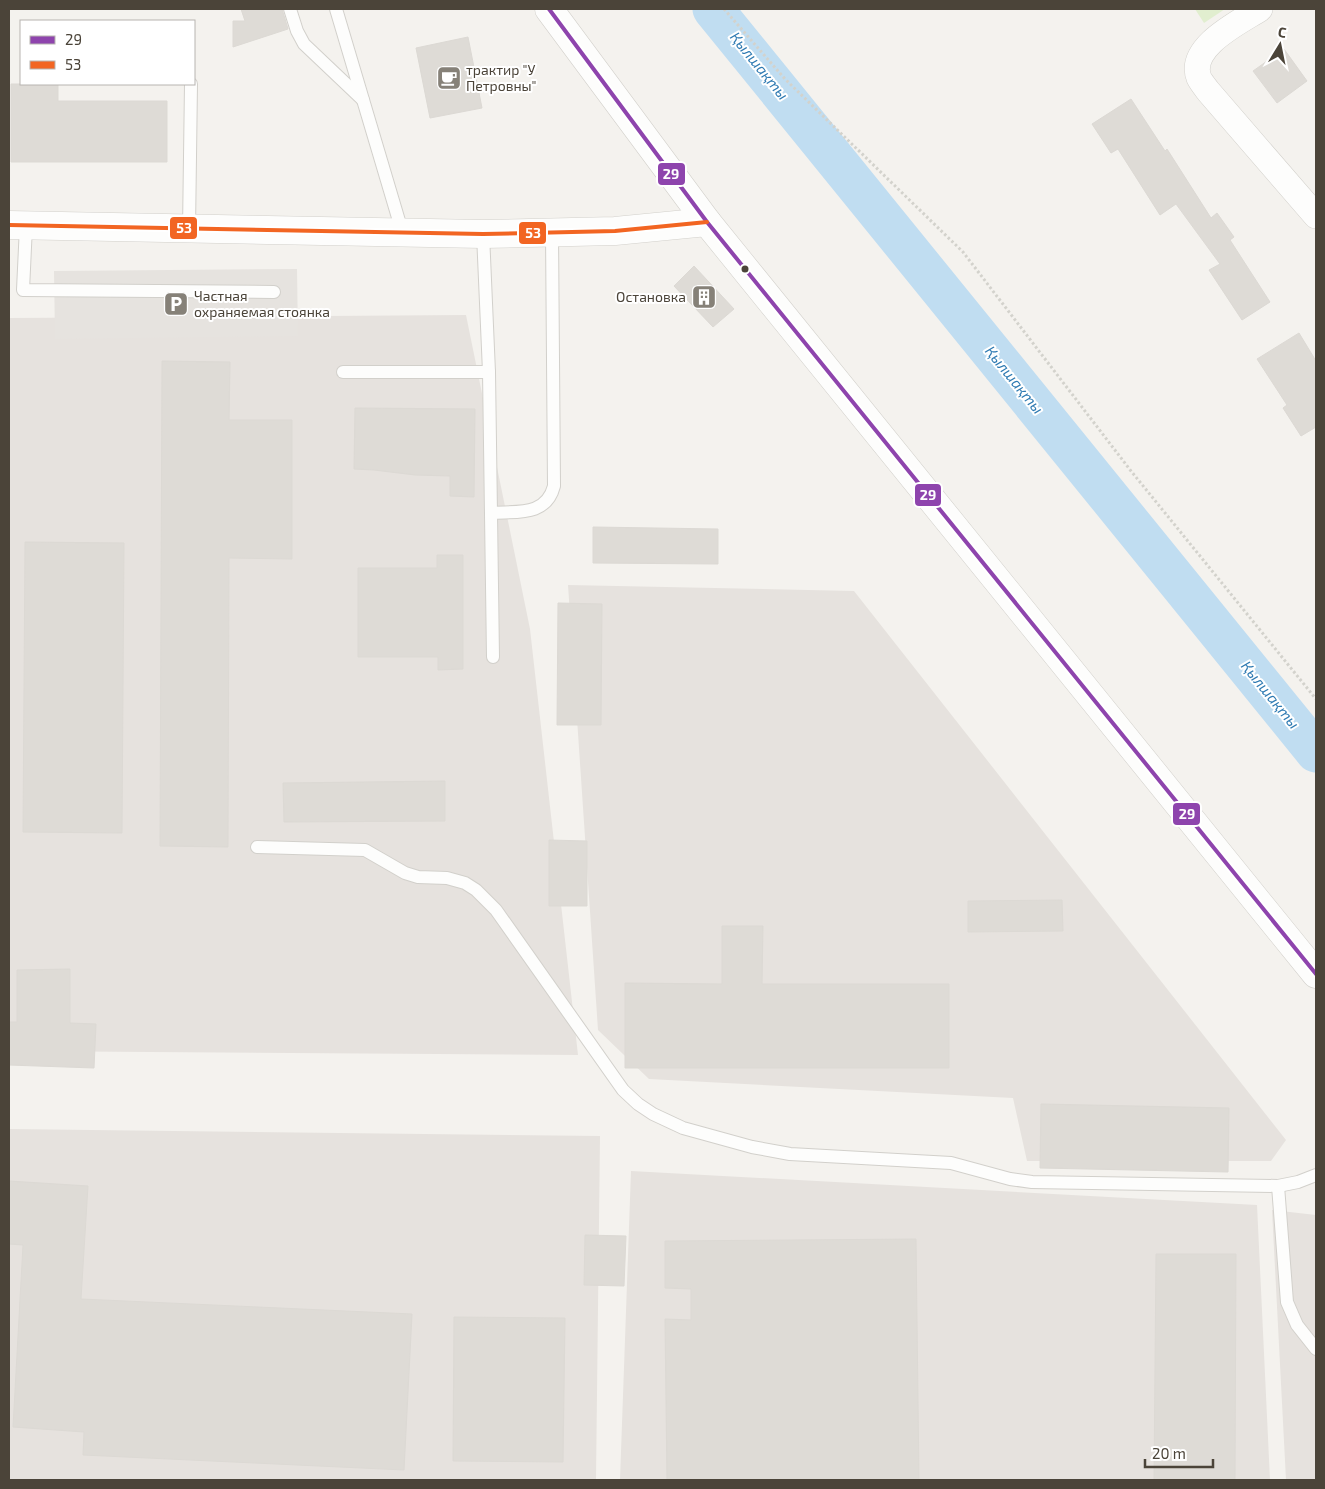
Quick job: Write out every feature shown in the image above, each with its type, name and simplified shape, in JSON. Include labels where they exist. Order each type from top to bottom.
[{"type":"street","points":[[549,9],[707,222],[1316,974]]},
{"type":"street","points":[[1260,9],[1215,38],[1204,49],[1199,58],[1197,68],[1199,78],[1316,216]]},
{"type":"street","points":[[17,226],[402,231],[483,234],[615,232],[707,222]]},
{"type":"lane","points":[[290,9],[297,32],[304,44],[364,101]]},
{"type":"lane","points":[[336,9],[402,231]]},
{"type":"lane","points":[[189,229],[191,85]]},
{"type":"lane","points":[[17,226],[23,290],[274,292]]},
{"type":"lane","points":[[491,513],[530,511],[540,507],[548,501],[554,486],[552,233]]},
{"type":"lane","points":[[483,234],[488,372],[493,657]]},
{"type":"lane","points":[[343,372],[488,372]]},
{"type":"lane","points":[[257,846],[365,850],[418,877],[455,880],[465,883],[476,890],[496,910],[623,1090],[638,1104],[653,1114],[683,1128],[752,1148],[790,1154],[951,1163],[1010,1179],[1032,1182],[1278,1186],[1298,1182],[1316,1175]]},
{"type":"lane","points":[[1278,1186],[1287,1302],[1297,1325],[1316,1349]]},
{"type":"path","points":[[724,9],[785,79],[963,252],[1131,471],[1316,699]]},
{"type":"shaded area","name":"Частная охраняемая стоянка","points":[[297,269],[298,336],[55,339],[54,271]]},
{"type":"shaded area","points":[[466,315],[530,629],[578,1055],[9,1051],[9,318]]},
{"type":"shaded area","points":[[568,585],[854,591],[1286,1140],[1271,1161],[1027,1161],[1013,1098],[649,1079],[598,1030]]},
{"type":"shaded area","points":[[9,1129],[600,1136],[596,1480],[9,1480]]},
{"type":"shaded area","points":[[631,1171],[1257,1205],[1270,1480],[620,1480]]},
{"type":"shaded area","points":[[1272,1210],[1316,1215],[1316,1480],[1286,1480]]},
{"type":"green space","points":[[1195,9],[1225,9],[1204,23]]},
{"type":"building","points":[[241,9],[282,9],[288,29],[233,47],[233,21],[245,21]]},
{"type":"building","name":"трактир \"У Петровны\"","points":[[468,37],[482,108],[430,118],[416,48]]},
{"type":"building","points":[[1284,49],[1307,81],[1277,103],[1253,71]]},
{"type":"building","points":[[11,84],[58,85],[58,101],[167,101],[167,162],[11,162]]},
{"type":"building","points":[[1131,99],[1165,151],[1167,149],[1211,218],[1217,213],[1234,237],[1230,240],[1270,302],[1242,320],[1209,270],[1220,264],[1176,204],[1160,215],[1118,149],[1111,153],[1092,124]]},
{"type":"building","name":"Остановка","points":[[694,266],[734,309],[713,327],[674,286]]},
{"type":"building","points":[[1299,333],[1316,361],[1316,427],[1301,436],[1283,408],[1287,405],[1257,359]]},
{"type":"building","points":[[162,361],[230,362],[229,420],[292,420],[292,559],[229,558],[228,847],[160,846]]},
{"type":"building","points":[[355,408],[475,409],[474,497],[450,496],[450,476],[415,475],[354,469]]},
{"type":"building","points":[[593,527],[718,529],[718,564],[593,563]]},
{"type":"building","points":[[25,542],[124,543],[122,833],[23,832]]},
{"type":"building","points":[[437,555],[463,555],[463,669],[438,670],[438,657],[358,657],[358,568],[437,568]]},
{"type":"building","points":[[558,603],[602,604],[601,725],[557,725]]},
{"type":"building","points":[[445,781],[445,821],[284,822],[283,783]]},
{"type":"building","points":[[549,840],[587,841],[587,906],[549,906]]},
{"type":"building","points":[[1062,900],[1063,931],[968,932],[968,901]]},
{"type":"building","points":[[722,926],[763,926],[762,984],[949,984],[949,1068],[625,1068],[625,983],[722,984]]},
{"type":"building","points":[[70,969],[70,1023],[96,1024],[94,1068],[9,1065],[9,1022],[17,1022],[17,970]]},
{"type":"building","points":[[1041,1104],[1229,1108],[1228,1172],[1040,1168]]},
{"type":"building","points":[[9,1181],[88,1186],[81,1299],[412,1314],[404,1470],[83,1455],[84,1432],[13,1427],[23,1245],[9,1244]]},
{"type":"building","points":[[585,1235],[626,1236],[624,1286],[584,1285]]},
{"type":"building","points":[[916,1239],[919,1480],[667,1480],[665,1319],[691,1320],[691,1289],[665,1288],[665,1241]]},
{"type":"building","points":[[1156,1254],[1236,1254],[1235,1480],[1154,1480]]},
{"type":"building","points":[[454,1317],[565,1318],[563,1462],[453,1461]]},
{"type":"waterway","name":"Қылшақты","points":[[713,9],[1316,752]]},
{"type":"transit line","name":"29","points":[[549,9],[707,222],[1316,974]]},
{"type":"transit line","name":"53","points":[[9,225],[483,234],[615,231],[707,222]]},
{"type":"place","name":"трактир \"У Петровны\"","points":[[449,78]]},
{"type":"place","name":"Остановка","points":[[704,297]]},
{"type":"place","name":"Частная охраняемая стоянка","points":[[176,304]]}]
